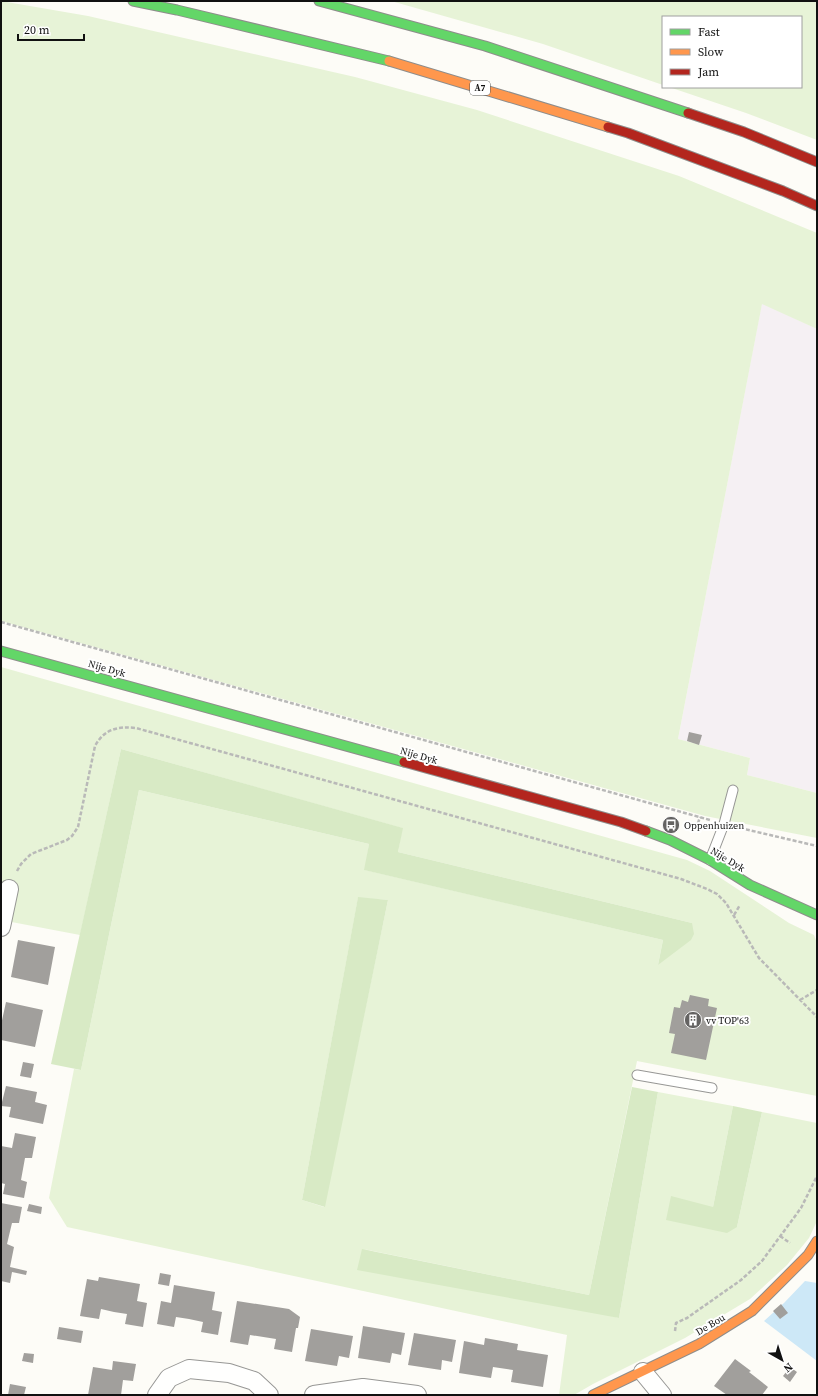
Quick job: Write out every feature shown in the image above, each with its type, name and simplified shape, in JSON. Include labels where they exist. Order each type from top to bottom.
[{"type":"main road","name":"A7","points":[[133,1],[177,10],[392,62],[628,133],[783,191],[817,206]]},
{"type":"main road","points":[[318,1],[485,46],[744,132],[817,162]]},
{"type":"main road","name":"Nije Dyk","points":[[1,650],[621,822],[670,840],[710,860],[750,885],[817,916]]},
{"type":"main road","name":"De Bou","points":[[593,1395],[699,1344],[752,1311],[808,1255],[817,1241]]},
{"type":"street","points":[[1,926],[9,889]]},
{"type":"street","points":[[157,1395],[169,1378],[190,1369],[229,1373],[254,1381],[268,1395]]},
{"type":"street","points":[[642,1372],[662,1395]]},
{"type":"street","points":[[314,1395],[363,1388],[417,1395]]},
{"type":"lane","points":[[710,860],[724,824],[733,790]]},
{"type":"lane","points":[[637,1075],[712,1088]]},
{"type":"path","name":"Nije Dyk","points":[[1,622],[724,824],[817,846]]},
{"type":"path","points":[[9,889],[21,864],[31,854],[67,840],[72,836],[78,827],[95,746],[99,738],[107,731],[124,727],[136,728],[681,878],[707,889],[717,894],[726,903],[759,958],[817,1017]]},
{"type":"path","points":[[800,1000],[817,990]]},
{"type":"path","points":[[672,1357],[676,1323],[687,1318],[741,1280],[762,1261],[801,1208],[817,1176]]},
{"type":"shaded area","points":[[762,303],[817,329],[817,793],[747,775],[750,758],[678,739]]},
{"type":"green space","points":[[1,1],[88,16],[355,77],[477,110],[679,176],[817,233],[817,329],[762,304],[678,739],[750,758],[747,775],[817,793],[817,838],[705,816],[1,621]]},
{"type":"green space","points":[[391,1],[817,1],[817,140],[746,113],[672,88],[802,88],[802,16],[662,16],[662,85],[543,44]]},
{"type":"green space","points":[[1,667],[687,860],[710,871],[789,923],[814,935],[817,943],[817,1096],[637,1061],[589,1295],[363,1249],[619,1318],[658,1092],[733,1106],[713,1207],[737,1227],[762,1112],[817,1123],[817,1221],[809,1238],[787,1265],[750,1299],[685,1338],[574,1395],[559,1395],[567,1335],[67,1227],[49,1198],[74,1069],[81,1070],[139,790],[369,844],[365,870],[663,940],[658,965],[692,923],[398,852],[402,828],[121,749],[80,935],[1,920]],"holes":[[[358,898],[388,900],[324,1207],[302,1200]]]},
{"type":"green space","points":[[121,749],[403,828],[398,852],[692,923],[694,934],[691,940],[658,965],[663,940],[364,870],[369,844],[139,790],[81,1070],[51,1064]]},
{"type":"green space","points":[[358,897],[388,900],[325,1207],[302,1200]]},
{"type":"green space","points":[[632,1087],[658,1092],[619,1318],[357,1270],[362,1249],[589,1295]]},
{"type":"green space","points":[[733,1106],[762,1112],[737,1227],[727,1233],[666,1220],[671,1196],[713,1207]]},
{"type":"water","points":[[805,1281],[817,1283],[817,1361],[764,1321]]},
{"type":"building","points":[[689,732],[702,735],[699,745],[687,741]]},
{"type":"building","points":[[18,940],[55,947],[48,985],[11,977]]},
{"type":"building","name":"vv TOP'63","points":[[690,995],[709,999],[708,1006],[717,1008],[706,1060],[671,1053],[675,1034],[669,1033],[674,1007],[680,1008],[682,1000],[688,1002]]},
{"type":"building","points":[[6,1002],[43,1010],[35,1047],[1,1040],[1,1025]]},
{"type":"building","points":[[23,1062],[34,1064],[31,1078],[20,1076]]},
{"type":"building","points":[[6,1086],[37,1092],[35,1102],[47,1105],[43,1124],[9,1117],[11,1107],[1,1106]]},
{"type":"building","points":[[15,1133],[36,1137],[32,1158],[25,1158],[21,1180],[27,1182],[24,1198],[3,1194],[5,1184],[1,1183],[1,1146],[12,1148]]},
{"type":"building","points":[[1,1203],[22,1207],[19,1223],[12,1223],[7,1244],[14,1247],[10,1267],[27,1271],[26,1275],[12,1272],[10,1283],[1,1281]]},
{"type":"building","points":[[29,1204],[42,1207],[41,1214],[27,1211]]},
{"type":"building","points":[[160,1273],[171,1275],[169,1286],[158,1284]]},
{"type":"building","points":[[99,1277],[140,1284],[137,1301],[147,1303],[143,1327],[125,1324],[127,1314],[101,1309],[99,1319],[80,1316],[87,1279],[98,1281]]},
{"type":"building","points":[[174,1285],[215,1292],[212,1310],[222,1312],[218,1335],[201,1332],[203,1322],[189,1319],[176,1317],[174,1327],[157,1324],[161,1301],[171,1303]]},
{"type":"building","points":[[237,1301],[289,1309],[300,1317],[298,1328],[296,1328],[292,1352],[274,1349],[276,1339],[250,1335],[248,1345],[230,1342]]},
{"type":"building","points":[[781,1304],[788,1313],[780,1319],[773,1311]]},
{"type":"building","points":[[363,1326],[405,1333],[401,1355],[392,1353],[390,1363],[358,1358]]},
{"type":"building","points":[[59,1327],[83,1331],[81,1343],[57,1339]]},
{"type":"building","points":[[311,1329],[353,1336],[349,1358],[339,1356],[337,1366],[305,1361]]},
{"type":"building","points":[[414,1333],[456,1340],[452,1362],[442,1360],[441,1370],[408,1365]]},
{"type":"building","points":[[485,1338],[518,1344],[517,1350],[548,1355],[543,1387],[511,1382],[513,1370],[493,1367],[491,1378],[459,1373],[464,1341],[484,1345]]},
{"type":"building","points":[[24,1353],[34,1354],[33,1363],[22,1361]]},
{"type":"building","points":[[735,1359],[751,1371],[749,1372],[768,1387],[762,1395],[727,1395],[714,1386]]},
{"type":"building","points":[[113,1361],[136,1364],[133,1381],[123,1380],[121,1395],[88,1395],[93,1367],[112,1370]]},
{"type":"building","points":[[790,1367],[797,1372],[790,1382],[783,1376]]},
{"type":"building","points":[[10,1384],[26,1387],[24,1395],[8,1395]]},
{"type":"traffic: fast","points":[[133,1],[177,10],[389,61]]},
{"type":"traffic: fast","points":[[319,1],[485,46],[688,113]]},
{"type":"traffic: fast","points":[[1,651],[404,762]]},
{"type":"traffic: fast","points":[[646,831],[670,840],[710,860],[750,885],[817,915]]},
{"type":"traffic: slow","points":[[389,61],[608,127]]},
{"type":"traffic: slow","points":[[593,1395],[699,1344],[752,1311],[808,1255],[817,1241]]},
{"type":"traffic: jam","points":[[688,113],[744,132],[817,162]]},
{"type":"traffic: jam","points":[[608,127],[628,133],[783,191],[817,206]]},
{"type":"traffic: jam","points":[[404,762],[621,822],[646,831]]},
{"type":"place","name":"Oppenhuizen","points":[[671,825]]},
{"type":"place","name":"vv TOP'63","points":[[693,1020]]}]
